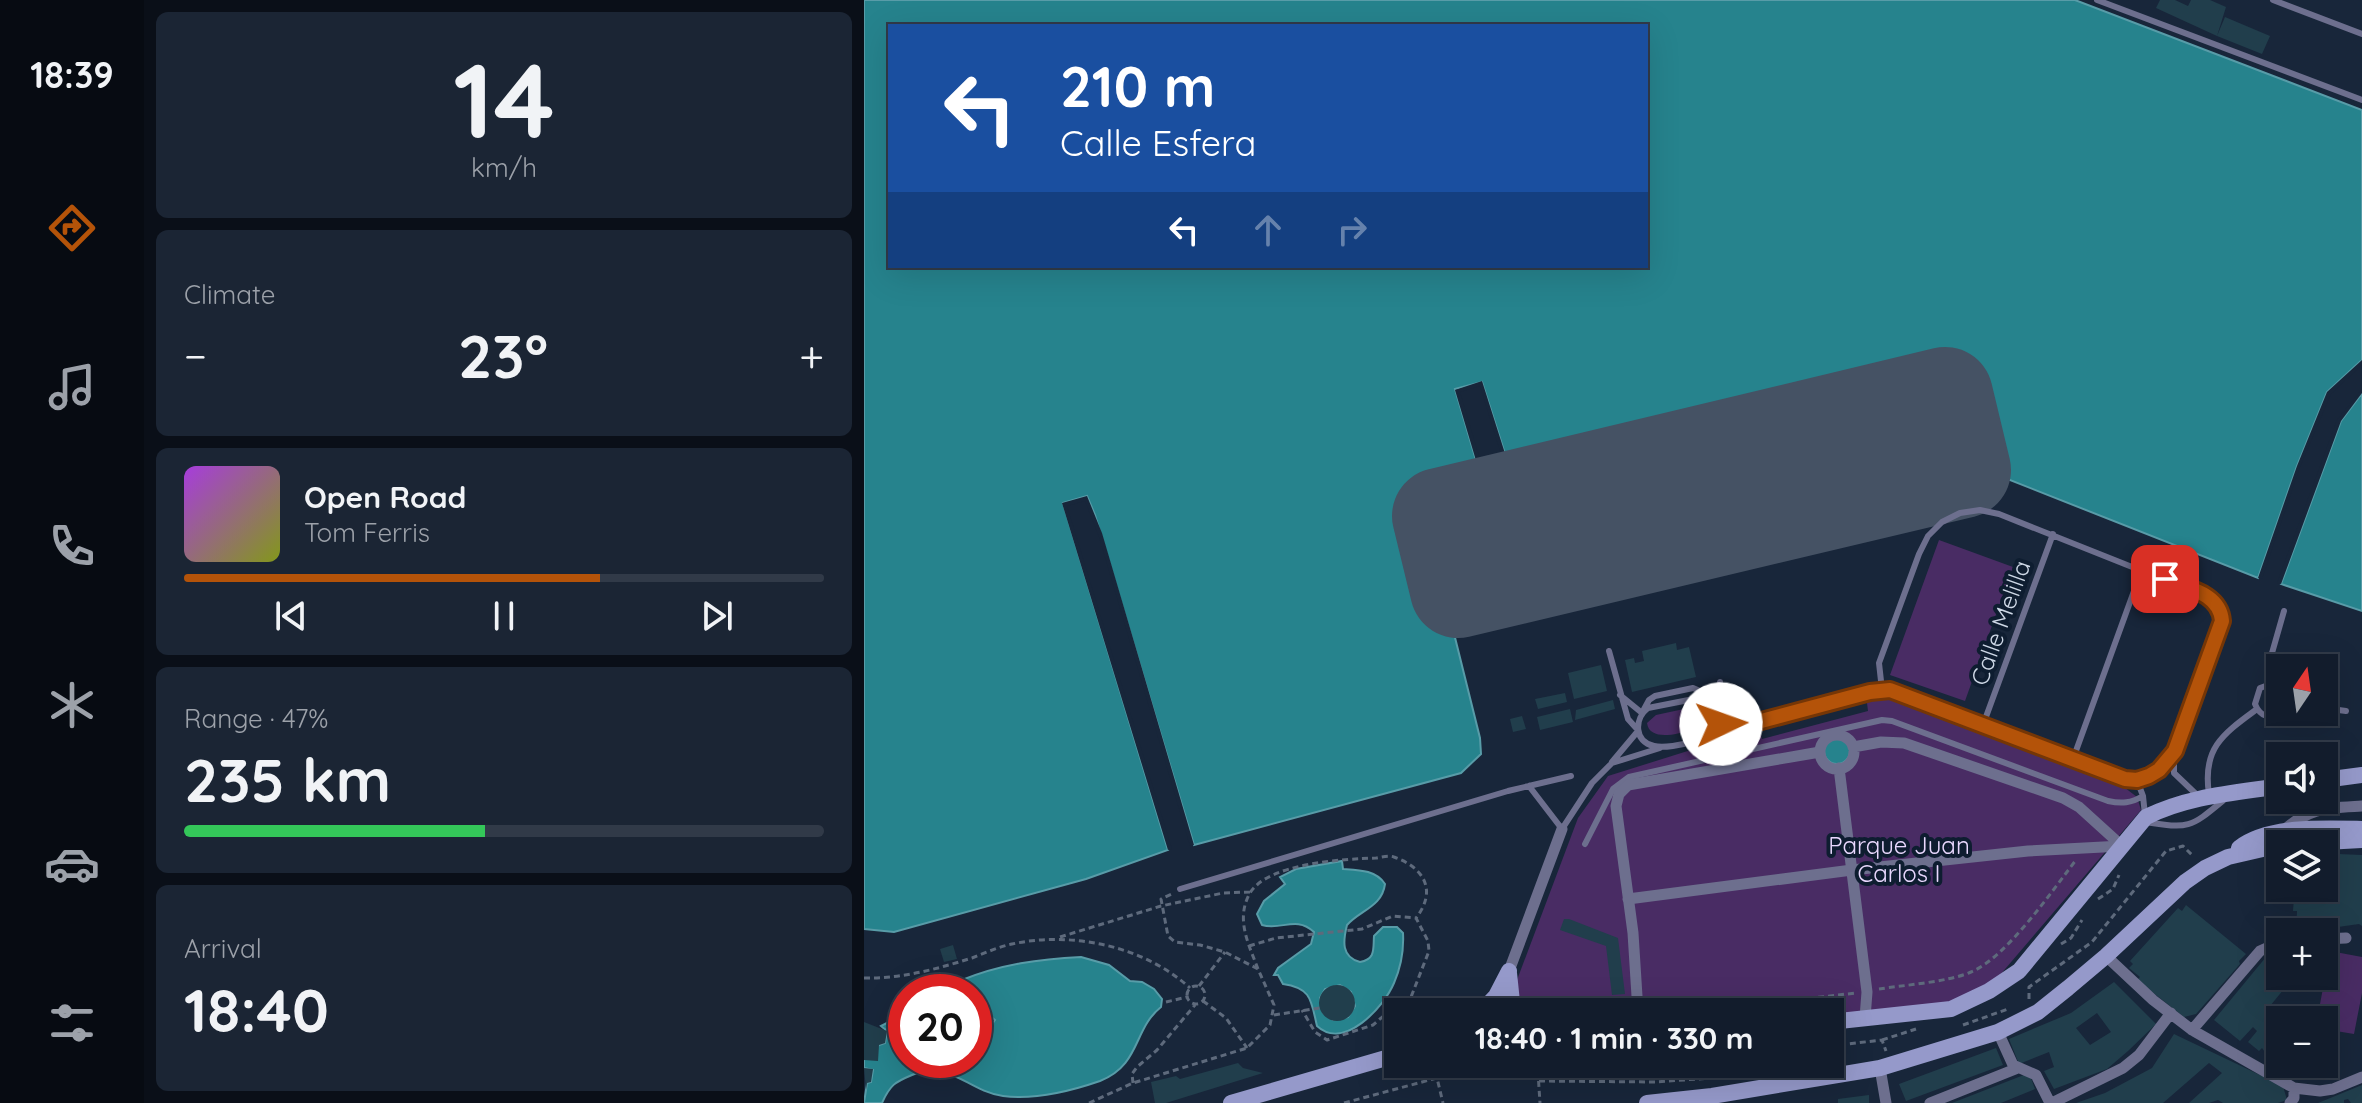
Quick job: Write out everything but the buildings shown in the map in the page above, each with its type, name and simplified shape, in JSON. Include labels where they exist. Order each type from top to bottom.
[{"type":"main road","points":[[2338,778],[2362,775]]},
{"type":"main road","points":[[1844,1020],[1951,1009],[1971,1001],[2012,975],[2034,954],[2144,820],[2175,804],[2266,788]]},
{"type":"main road","points":[[2314,830],[2362,829]]},
{"type":"main road","points":[[1647,1103],[1667,1103],[1880,1068],[1998,1032],[2038,1012],[2106,956],[2185,882],[2243,845],[2261,836],[2266,837]]},
{"type":"main road","points":[[2338,840],[2362,840]]},
{"type":"main road","points":[[1498,998],[1509,971]]},
{"type":"main road","points":[[1509,971],[1512,998]]},
{"type":"main road","points":[[1231,1103],[1384,1059]]},
{"type":"street","points":[[1837,735],[1847,738],[1853,747],[1851,761],[1839,768],[1826,764],[1820,752],[1826,739],[1837,735]]},
{"type":"street","points":[[1853,747],[1881,742],[1904,743],[2063,798],[2079,807],[2122,846]]},
{"type":"street","points":[[1637,998],[1616,800],[1628,785],[1820,752]]},
{"type":"street","points":[[1839,768],[1867,992],[1865,1018]]},
{"type":"street","points":[[2289,830],[2295,819],[2311,811],[2362,806]]},
{"type":"street","points":[[1509,971],[1562,829]]},
{"type":"street","points":[[1628,899],[1852,870],[2122,846]]},
{"type":"street","points":[[2338,938],[2346,938]]},
{"type":"street","points":[[2192,1030],[2260,951],[2266,948]]},
{"type":"street","points":[[2106,956],[2192,1030],[2294,1097],[2306,1091],[2333,1089],[2362,1077]]},
{"type":"street","points":[[1998,1032],[2009,1060],[2018,1068],[2036,1075],[2051,1103],[2123,1068],[2139,1055],[2171,1013]]},
{"type":"street","points":[[1880,1068],[1886,1103]]},
{"type":"street","points":[[1930,1103],[2018,1068]]},
{"type":"lane","points":[[2097,0],[2362,100]]},
{"type":"lane","points":[[2273,0],[2362,34]]},
{"type":"lane","points":[[1882,690],[1879,663],[1928,536],[1942,522],[1960,513],[1980,510],[1999,514],[2210,598],[2221,612],[2220,629],[2175,751],[2174,773],[2204,797]]},
{"type":"lane","name":"Calle Melilla","points":[[1983,725],[2053,534]]},
{"type":"lane","points":[[2073,759],[2142,569]]},
{"type":"lane","points":[[2272,654],[2284,611]]},
{"type":"lane","points":[[1609,651],[1628,719],[1643,741],[1654,746],[1667,746]]},
{"type":"lane","points":[[1717,704],[1720,682]]},
{"type":"lane","points":[[2266,687],[2256,692],[2255,704],[2260,714],[2266,716]]},
{"type":"lane","points":[[1529,786],[1562,829],[1592,783],[1637,730],[1649,700],[1693,688],[1721,710],[1721,724],[1713,734],[1612,763]]},
{"type":"lane","points":[[1721,724],[1750,724],[1882,690],[1896,692],[2125,779],[2137,780],[2159,770],[2175,751]]},
{"type":"lane","points":[[1620,695],[1642,713]]},
{"type":"lane","points":[[1642,713],[1655,705],[1704,697]]},
{"type":"lane","points":[[2204,797],[2206,771],[2218,741],[2257,709]]},
{"type":"lane","points":[[2338,710],[2346,711]]},
{"type":"lane","points":[[1585,844],[1613,789],[1629,777],[1882,720],[1892,721],[2108,801],[2120,804],[2143,796]]},
{"type":"lane","points":[[1182,889],[1571,776]]},
{"type":"lane","points":[[2137,780],[2143,796],[2144,820],[2173,826],[2193,824],[2232,793]]},
{"type":"path","points":[[1819,998],[1969,973],[1987,963],[2027,922],[2087,847]]},
{"type":"path","points":[[1089,1103],[1133,1083],[1247,1048],[1270,1025],[1274,1005],[1244,936],[1243,924],[1250,892],[1261,881],[1295,868],[1343,858],[1392,856],[1415,869],[1425,881],[1428,895],[1426,905],[1416,918]]},
{"type":"path","points":[[1182,889],[1162,898],[1168,936],[1175,942],[1225,952],[1258,969]]},
{"type":"path","points":[[864,978],[916,974],[1011,944],[1053,939],[1161,906],[1223,893],[1250,892]]},
{"type":"path","points":[[1249,946],[1276,938],[1362,929],[1393,916],[1416,918]]},
{"type":"path","points":[[1302,1010],[1315,1032],[1327,1040],[1373,1025],[1394,1007],[1403,1004],[1411,997],[1429,951],[1428,941],[1416,918]]},
{"type":"path","points":[[1053,939],[1090,942],[1128,953],[1166,970],[1190,988],[1199,986],[1225,952]]},
{"type":"path","points":[[1133,1083],[1132,1074],[1137,1067],[1157,1050],[1195,1005],[1203,1001],[1205,993],[1199,986]]},
{"type":"path","points":[[1187,997],[1190,988]]},
{"type":"path","points":[[1166,1002],[1187,997]]},
{"type":"path","points":[[1187,997],[1195,1005]]},
{"type":"path","points":[[1203,1001],[1226,1018],[1247,1048]]},
{"type":"path","points":[[1274,1015],[1320,1008]]},
{"type":"path","points":[[1344,1103],[1437,1078],[1443,1103]]},
{"type":"path","points":[[1539,1078],[1540,1103]]},
{"type":"path","points":[[1539,1081],[1655,1082],[1712,1078]]},
{"type":"green space","points":[[1939,540],[2013,567],[1965,701],[1890,675]]},
{"type":"green space","name":"Parque Juan Carlos I","points":[[1894,697],[2116,781],[2137,797],[2141,810],[1982,996],[1964,1003],[1844,1016],[1844,998],[1518,998],[1517,980],[1578,818],[1608,776],[1710,744],[1737,731],[1759,728],[1762,739],[1868,711],[1867,703],[1874,698]]},
{"type":"green space","points":[[1707,704],[1715,712],[1712,721],[1696,728],[1665,735],[1650,730],[1647,723],[1656,715]]},
{"type":"green space","points":[[2338,952],[2362,957],[2362,993],[2354,1034],[2338,1031],[2338,1006],[2320,1006],[2323,990],[2338,990]]},
{"type":"shaded area","points":[[864,0],[2075,0],[2362,110],[2362,360],[2327,392],[2258,578],[1977,467],[1956,385],[1951,382],[1515,485],[1482,382],[1455,389],[1486,494],[1426,508],[1424,513],[1480,738],[1481,754],[1461,773],[1194,845],[1095,515],[1087,496],[1063,503],[1168,850],[1086,879],[894,932],[864,929]]},
{"type":"shaded area","points":[[2362,393],[2362,611],[2281,584],[2341,421]]},
{"type":"shaded area","points":[[1837,738],[1846,742],[1850,751],[1846,760],[1837,764],[1828,760],[1824,751],[1828,742]]},
{"type":"shaded area","points":[[1342,861],[1343,869],[1372,873],[1385,884],[1380,898],[1347,925],[1345,948],[1354,960],[1365,961],[1371,956],[1374,936],[1383,927],[1397,927],[1403,933],[1400,965],[1382,1003],[1351,1030],[1328,1032],[1317,1026],[1305,992],[1283,984],[1278,975],[1274,975],[1278,968],[1311,944],[1314,932],[1295,924],[1262,925],[1257,914],[1264,901],[1285,884],[1280,877],[1296,869]],"holes":[[[1340,985],[1351,992],[1355,1006],[1348,1017],[1333,1020],[1323,1013],[1320,998],[1325,989]]]},
{"type":"shaded area","points":[[1081,957],[1109,965],[1130,981],[1142,982],[1154,989],[1162,999],[1161,1007],[1145,1026],[1123,1066],[1100,1081],[1040,1096],[1003,1096],[958,1078],[992,1078],[992,1024],[995,1020],[992,1018],[992,974],[979,974],[1051,959]]},
{"type":"shaded area","points":[[888,1022],[888,1078],[906,1078],[891,1088],[882,1103],[864,1103],[873,1070],[864,1068],[864,1060],[885,1043],[887,1031],[881,1026]]},
{"type":"pier","points":[[2362,360],[2362,365],[2331,394],[2300,467],[2262,579],[2258,578],[2327,392]]},
{"type":"pier","points":[[1482,381],[1515,485],[1511,487],[1480,386],[1460,392],[1490,493],[1486,494],[1455,390]]},
{"type":"pier","points":[[2362,389],[2341,421],[2281,584],[2277,583],[2337,420]]},
{"type":"pier","points":[[1087,496],[1102,533],[1194,845],[1190,846],[1099,537],[1085,501],[1067,506],[1172,849],[1168,850],[1062,503]]},
{"type":"runway","points":[[1945,395],[1963,470],[1458,590],[1440,516],[1945,395]]},
{"type":"route","points":[[1721,724],[1750,724],[1870,692],[1890,690],[2125,779],[2137,780],[2159,770],[2175,751],[2222,621],[2217,604],[2210,598],[2165,579]]}]
